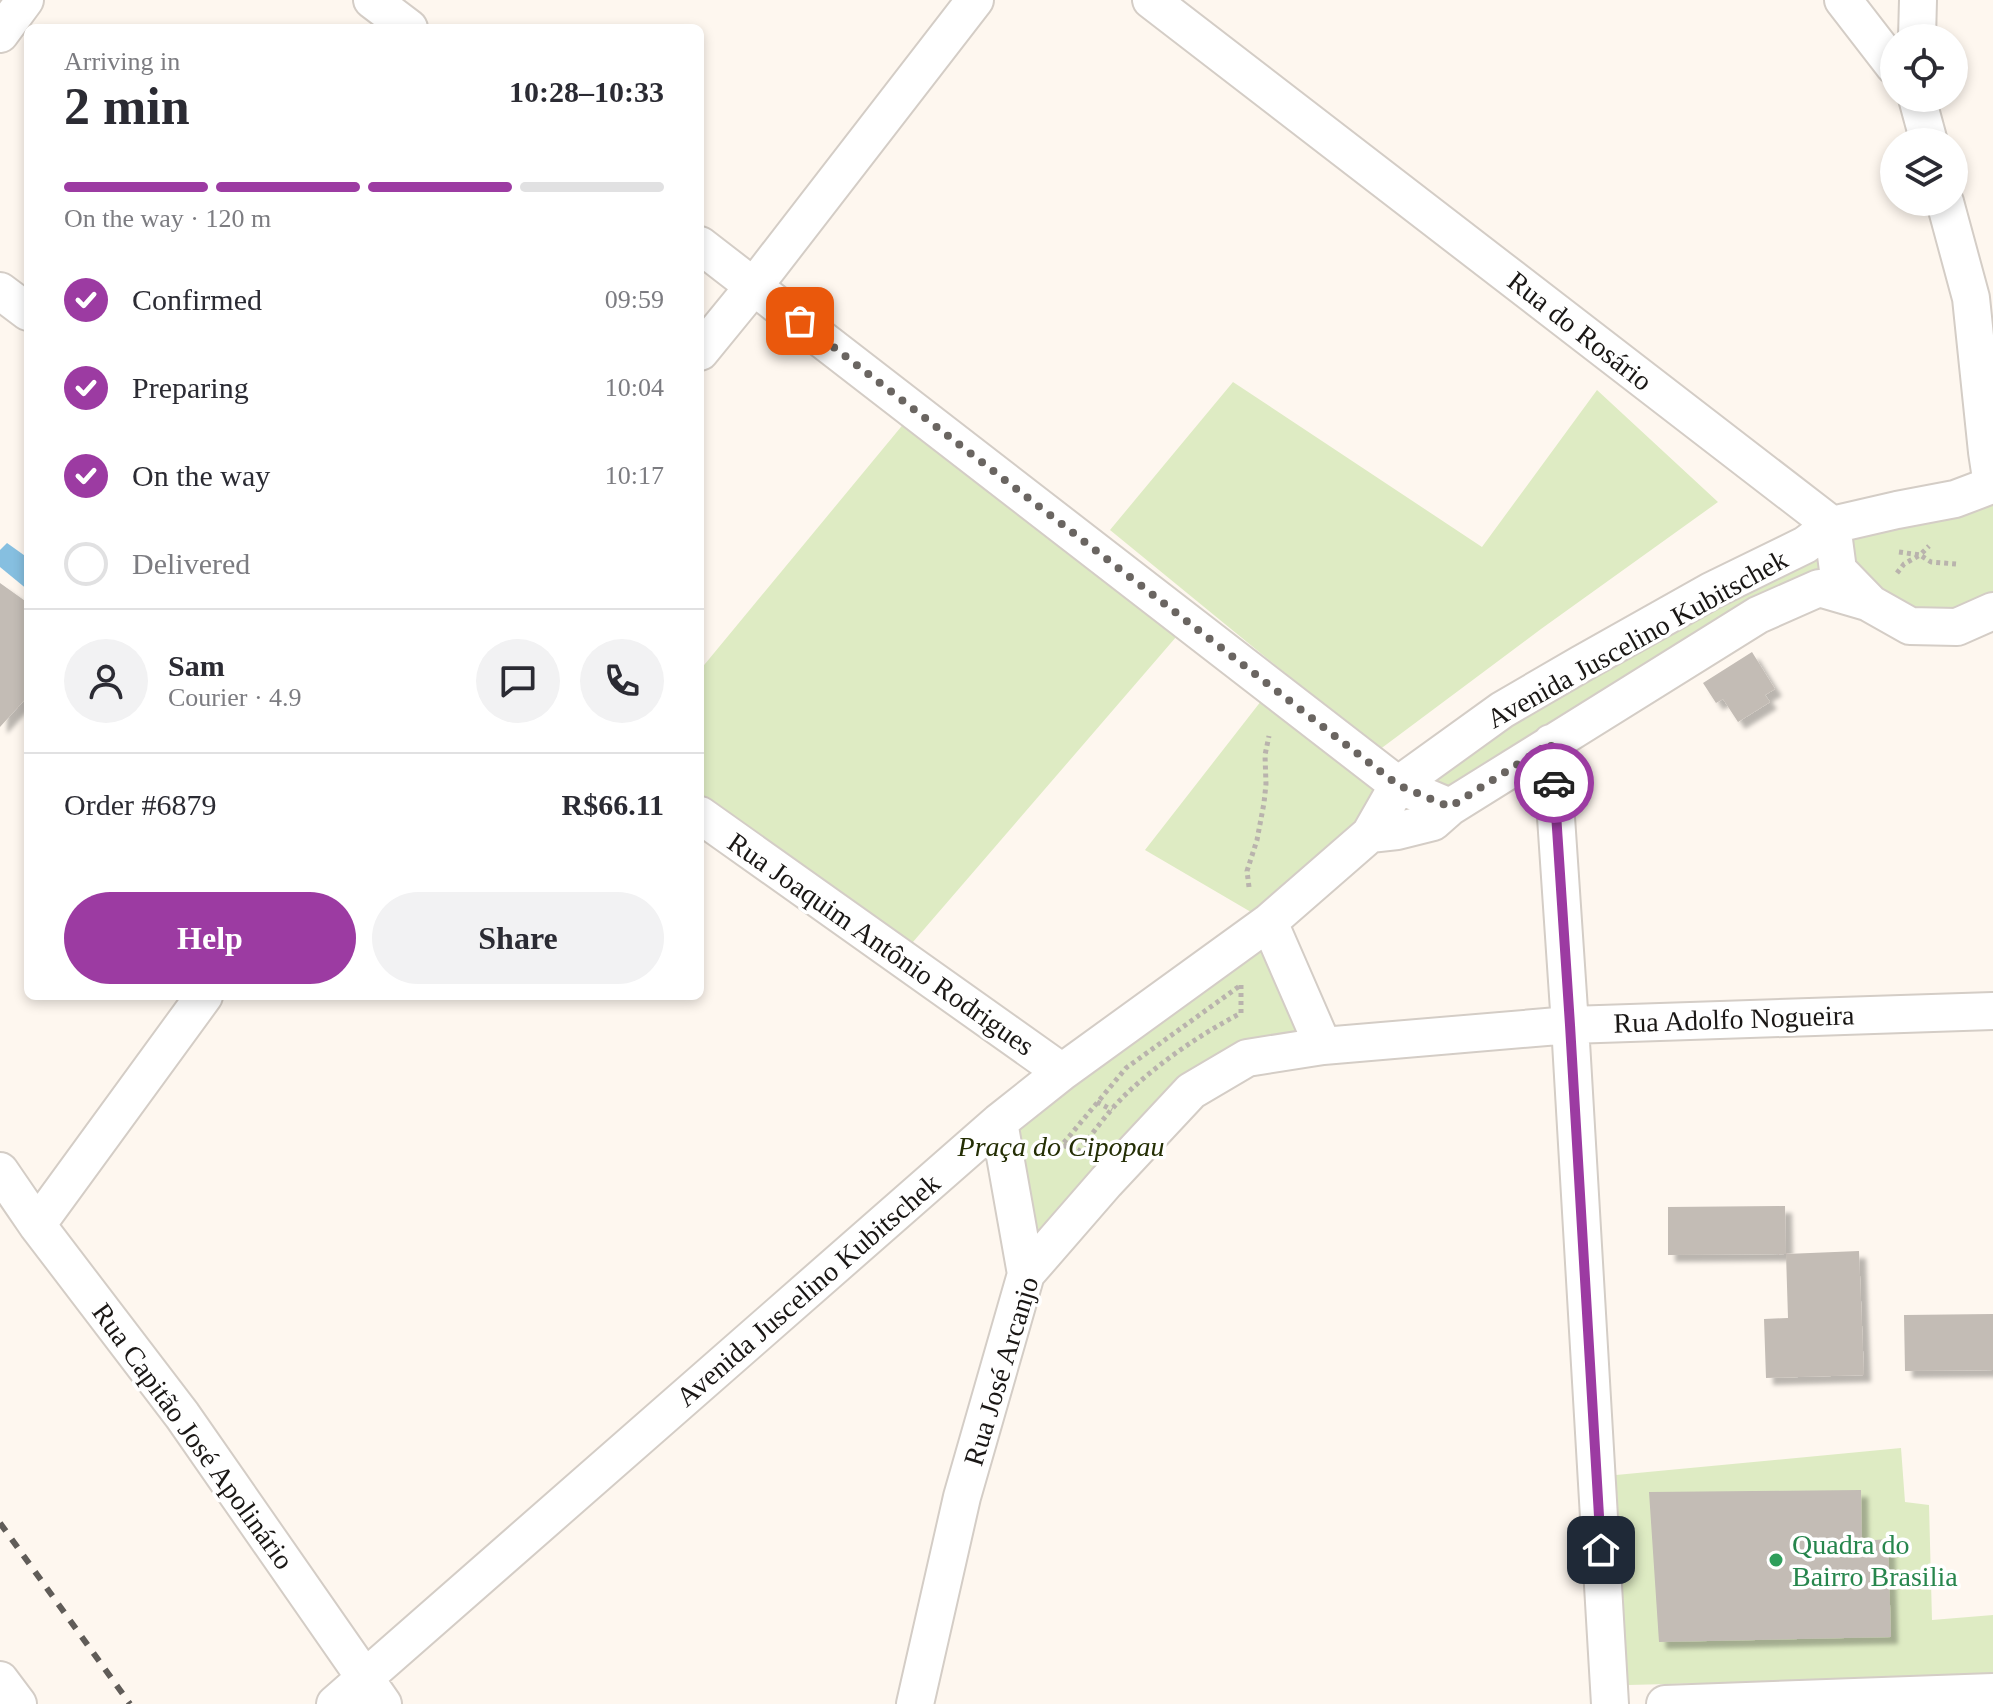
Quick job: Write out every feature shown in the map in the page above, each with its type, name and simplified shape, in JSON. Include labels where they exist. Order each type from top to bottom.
[{"type":"street","points":[[0,34],[25,0]]},
{"type":"street","points":[[372,0],[404,24]]},
{"type":"street","points":[[704,347],[975,0]]},
{"type":"street","name":"Rua do Rosário","points":[[1151,0],[1818,535]]},
{"type":"street","points":[[1843,0],[1880,48]]},
{"type":"street","points":[[1917,24],[1918,0]]},
{"type":"street","points":[[1949,216],[1971,298],[1991,463]]},
{"type":"street","points":[[704,248],[1398,785],[1450,807]]},
{"type":"street","points":[[0,291],[24,309]]},
{"type":"street","name":"Avenida Juscelino Kubitschek","points":[[335,1704],[374,1691],[999,1122],[1062,1072],[1269,922],[1370,834],[1398,785],[1502,710],[1711,591],[1818,535],[1897,510],[1955,499],[1992,485],[1991,463]]},
{"type":"street","points":[[1818,535],[1838,570],[1883,592],[1910,626],[1957,627],[1993,611]]},
{"type":"street","name":"Avenida Juscelino Kubitschek","points":[[1370,834],[1433,822],[1450,807],[1758,615],[1819,588],[1883,592]]},
{"type":"street","points":[[1551,743],[1610,1704]]},
{"type":"street","name":"Rua Joaquim Antônio Rodrigues","points":[[704,818],[1062,1072]]},
{"type":"street","points":[[1269,922],[1323,1046]]},
{"type":"street","points":[[37,1225],[201,1000]]},
{"type":"street","name":"Rua Adolfo Nogueira","points":[[1323,1046],[1570,1025],[1993,1011]]},
{"type":"street","name":"Rua José Arcanjo","points":[[915,1704],[962,1497],[1026,1274],[1191,1091],[1247,1058],[1323,1046]]},
{"type":"street","points":[[999,1122],[1026,1274]]},
{"type":"street","name":"Rua Capitão José Apolinário","points":[[0,1171],[37,1225],[182,1415],[374,1691]]},
{"type":"street","points":[[0,1680],[18,1704]]},
{"type":"street","points":[[1665,1704],[1993,1692]]},
{"type":"path","points":[[1883,592],[1904,564],[1920,555],[1931,562],[1956,564]]},
{"type":"path","points":[[1249,890],[1247,871],[1257,840],[1266,784],[1265,755],[1272,687]]},
{"type":"path","points":[[1241,985],[1241,1013],[1198,1039],[1163,1062],[1122,1098],[1079,1151],[1062,1145],[1126,1068],[1241,985]]},
{"type":"path","points":[[1192,1020],[1198,1039]]},
{"type":"path","points":[[1097,1102],[1112,1110]]},
{"type":"green space","points":[[1233,382],[1482,547],[1597,390],[1718,502],[1379,750],[1110,530]]},
{"type":"green space","points":[[915,410],[1189,622],[900,957],[704,819],[704,665]]},
{"type":"green space","points":[[1993,488],[1993,613],[1957,627],[1871,604],[1832,525]]},
{"type":"green space","points":[[1829,539],[1830,571],[1815,582],[1448,799],[1412,783]]},
{"type":"green space","name":"Praça do Cipopau","points":[[1272,687],[1398,785],[1269,922],[1323,1046],[1238,1064],[1026,1274],[999,1122],[1268,922],[1145,850]]},
{"type":"green space","name":"Quadra do Bairro Brasilia","points":[[1901,1448],[1905,1502],[1929,1505],[1932,1620],[1993,1615],[1993,1676],[1628,1685],[1616,1475]]},
{"type":"water","points":[[7,543],[24,555],[24,587],[0,567],[0,550]]},
{"type":"building","points":[[0,583],[24,600],[24,700],[0,727]]},
{"type":"building","points":[[1752,652],[1775,689],[1765,695],[1770,702],[1738,722],[1723,699],[1716,703],[1703,683]]},
{"type":"building","points":[[1785,1206],[1786,1254],[1668,1255],[1668,1207]]},
{"type":"building","points":[[1859,1251],[1864,1375],[1766,1378],[1764,1319],[1788,1318],[1786,1254]]},
{"type":"building","points":[[1993,1314],[1993,1370],[1905,1371],[1904,1315]]},
{"type":"building","points":[[1861,1490],[1862,1541],[1888,1539],[1891,1637],[1659,1642],[1649,1492]]},
{"type":"railway","points":[[0,1523],[130,1704]]},
{"type":"way so far","points":[[800,321],[1398,785],[1450,807],[1551,743],[1554,783]]},
{"type":"place","name":"Quadra do Bairro Brasilia","points":[[1776,1560]]},
{"type":"route","points":[[1554,783],[1601,1550]]}]
